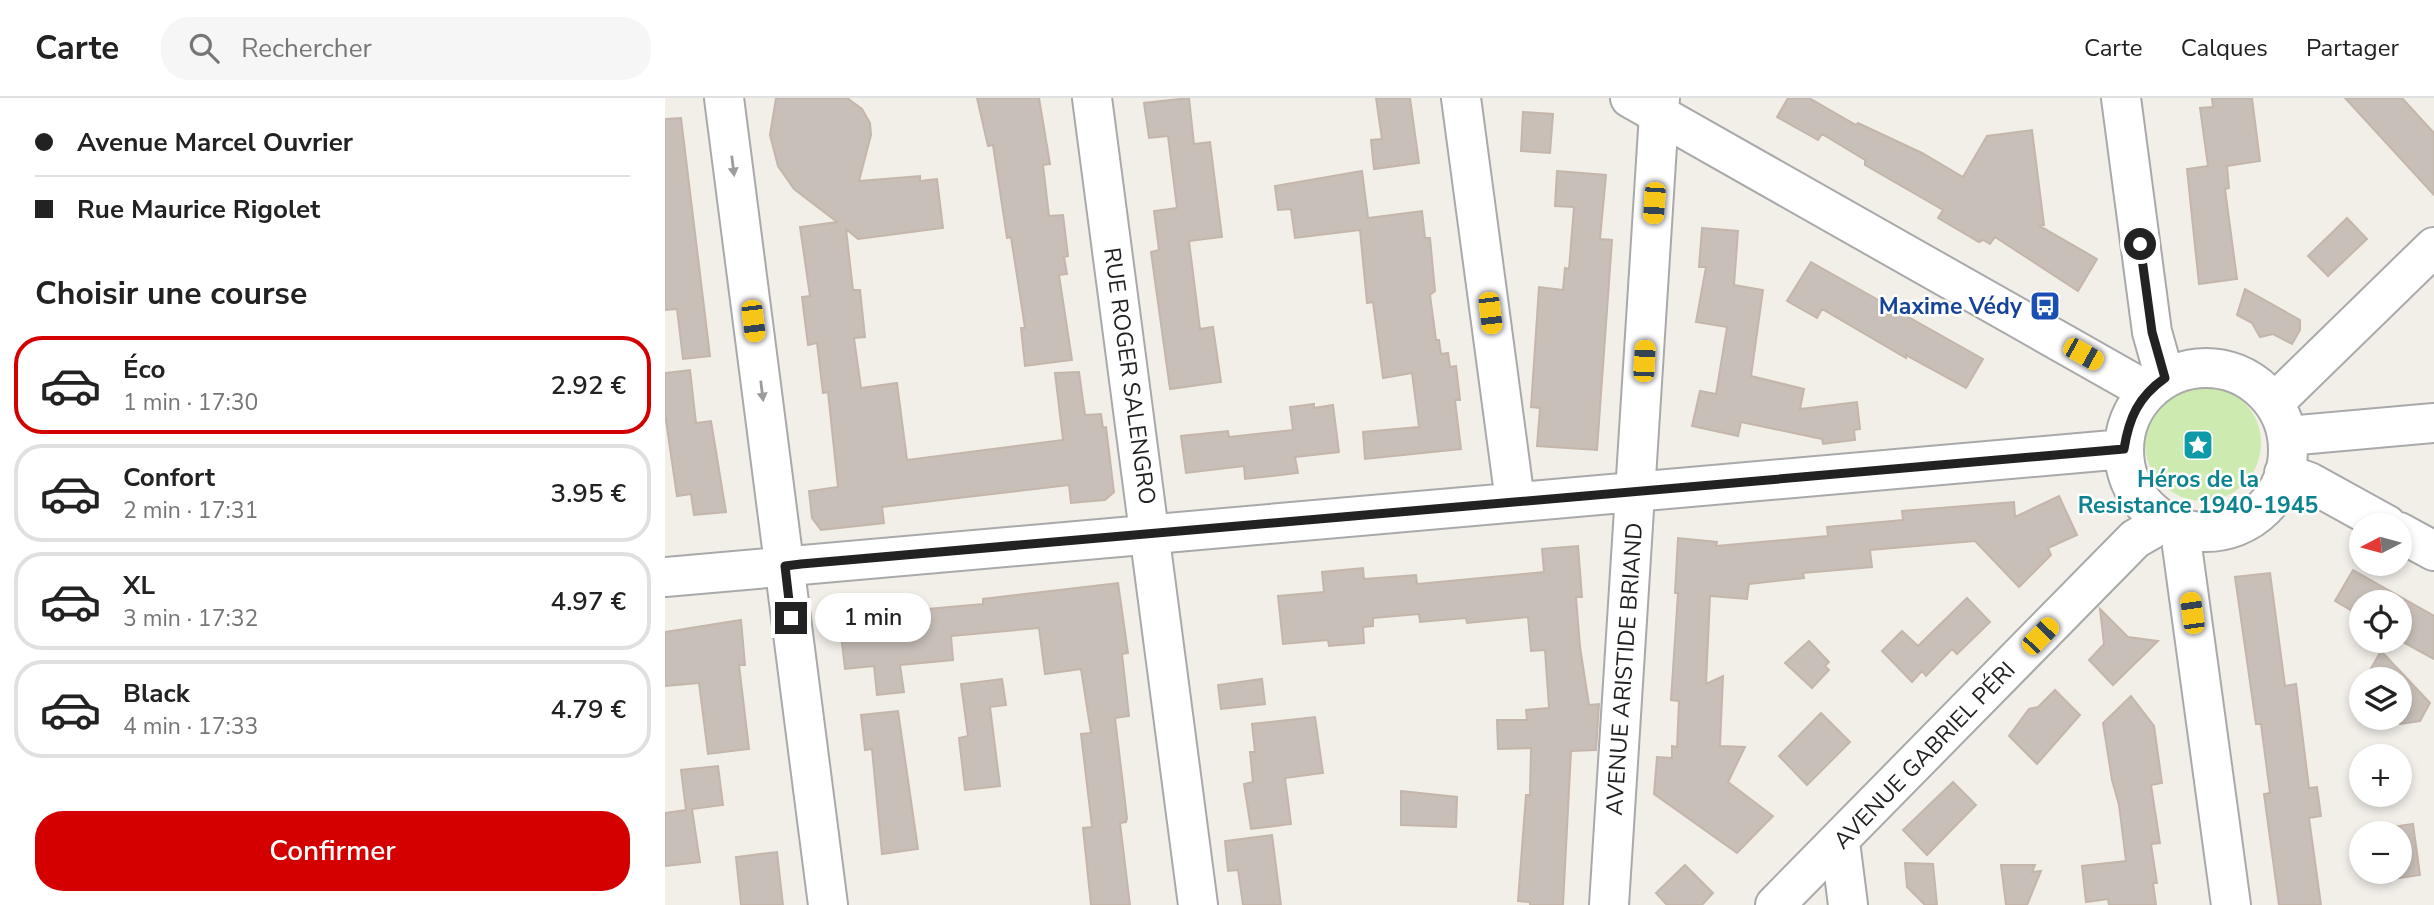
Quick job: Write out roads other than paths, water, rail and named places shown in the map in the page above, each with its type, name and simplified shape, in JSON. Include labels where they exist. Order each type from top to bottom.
[{"type":"street","points":[[724,98],[828,905]]},
{"type":"street","name":"RUE ROGER SALENGRO","points":[[1093,98],[1198,905]]},
{"type":"street","points":[[1461,98],[1515,501]]},
{"type":"street","points":[[2121,98],[2152,332],[2156,385]]},
{"type":"street","points":[[1650,103],[2156,385]]},
{"type":"street","name":"AVENUE ARISTIDE BRIAND","points":[[1609,905],[1636,493],[1650,103]]},
{"type":"street","points":[[2365,513],[2309,482],[2282,438],[2260,388],[2239,374],[2214,368],[2189,369],[2156,385],[2129,422],[2124,449],[2127,471],[2135,491],[2148,508],[2175,525],[2210,532],[2234,527],[2256,515],[2274,496],[2282,438],[2434,247]]},
{"type":"street","points":[[2282,438],[2434,423]]},
{"type":"street","points":[[665,577],[2124,449]]},
{"type":"street","points":[[2175,525],[2182,545],[2231,905]]},
{"type":"street","name":"AVENUE GABRIEL PÉRI","points":[[1775,905],[1840,842],[2135,539],[2175,525]]},
{"type":"street","points":[[2412,539],[2434,551]]},
{"type":"street","points":[[1840,842],[1848,905]]},
{"type":"place","name":"Maxime Védy","points":[[2045,306]]},
{"type":"place","name":"Héros de la Resistance 1940-1945","points":[[2198,445]]}]
